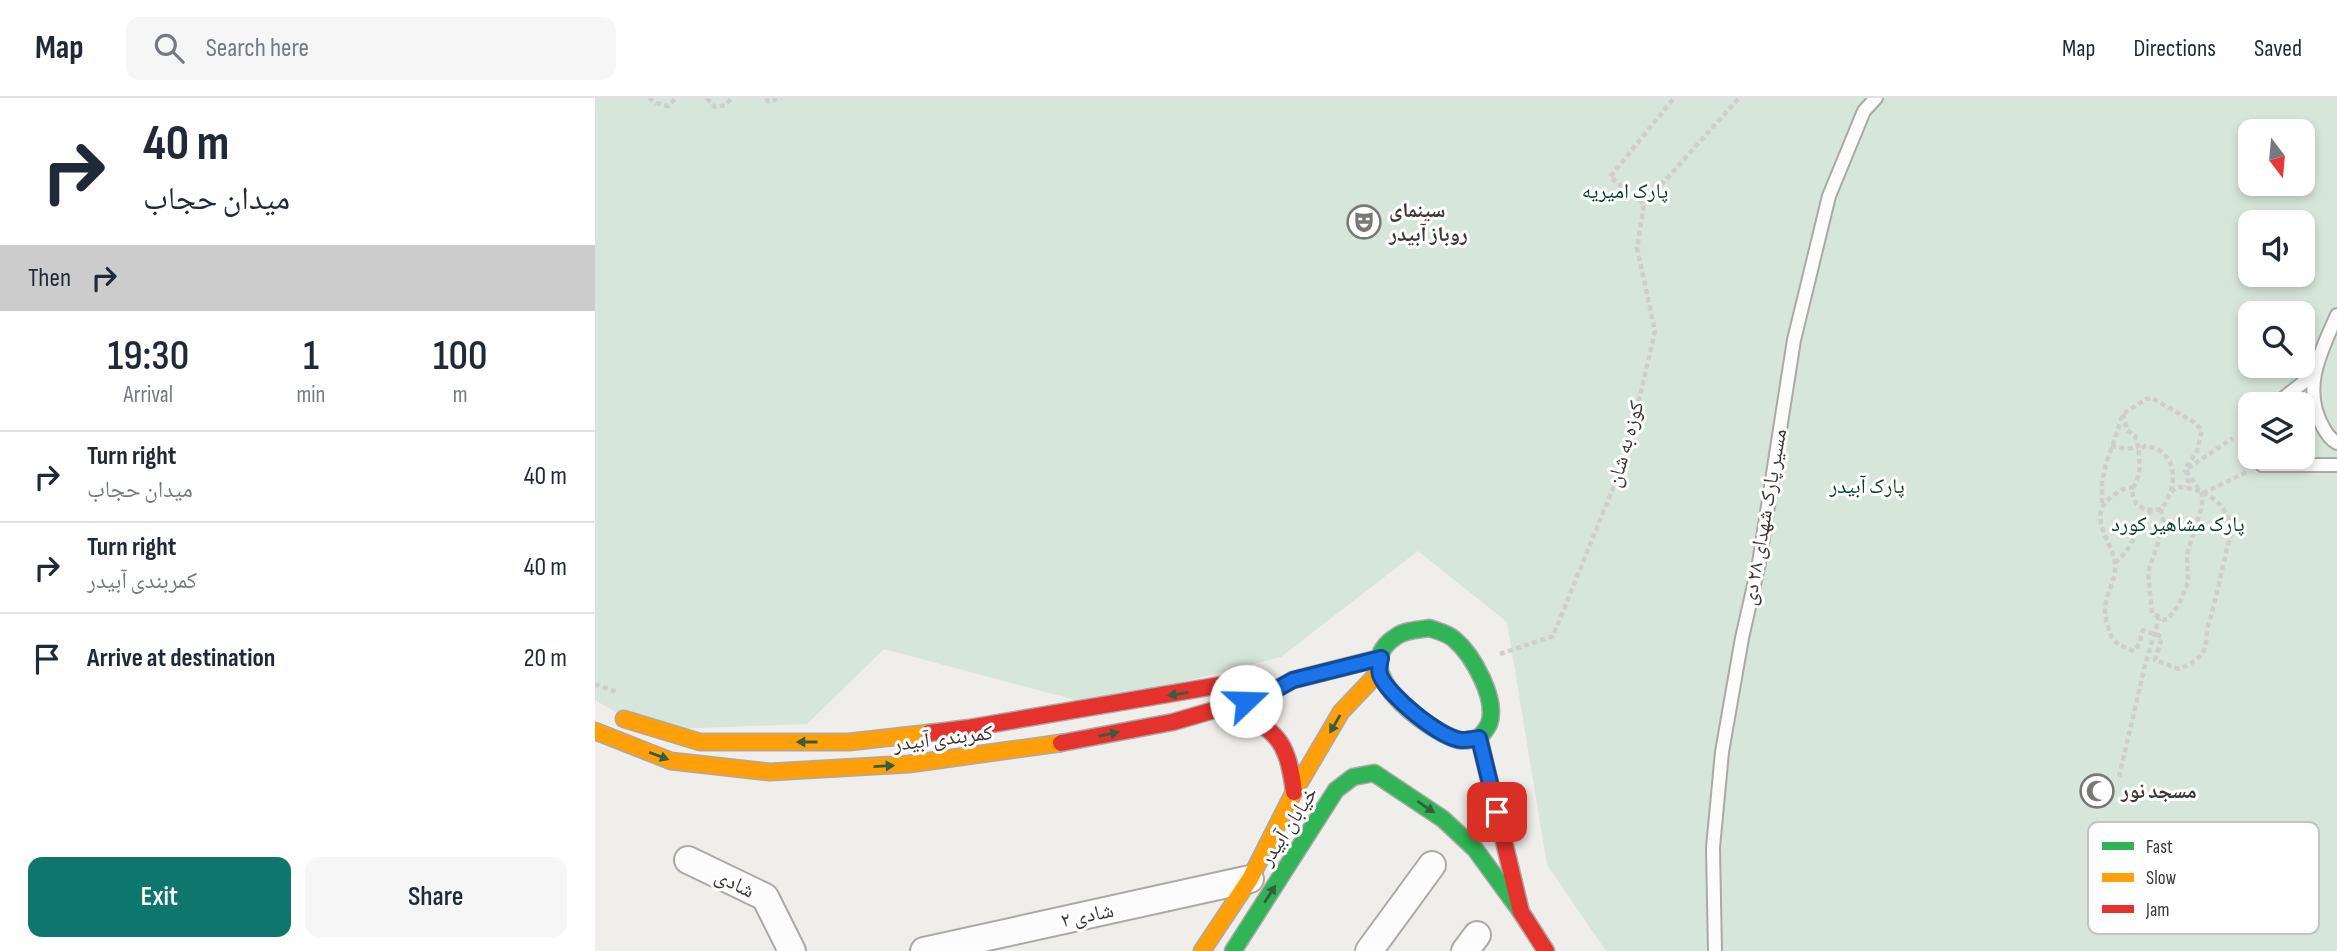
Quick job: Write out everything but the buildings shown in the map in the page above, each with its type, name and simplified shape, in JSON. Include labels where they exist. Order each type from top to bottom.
[{"type":"main road","points":[[1429,628],[1445,633],[1474,663],[1484,687],[1489,726],[1479,738],[1460,741],[1406,708],[1389,692],[1380,665],[1388,643],[1399,634],[1429,628]]},
{"type":"main road","name":"کمربندی آبیدر","points":[[595,731],[671,761],[770,772],[909,764],[1055,744],[1173,722],[1266,695],[1293,680],[1380,665]]},
{"type":"main road","name":"خیابان آبیدر","points":[[1202,951],[1250,879],[1294,792],[1341,712],[1380,665]]},
{"type":"main road","name":"کمربندی آبیدر","points":[[1272,674],[1293,680]]},
{"type":"main road","name":"کمربندی آبیدر","points":[[604,713],[700,742],[849,742],[983,726],[1237,682]]},
{"type":"main road","points":[[1226,706],[1265,724],[1277,737],[1291,761],[1294,792]]},
{"type":"main road","points":[[1479,738],[1521,912],[1546,951]]},
{"type":"main road","name":"خیابان آبیدر","points":[[1233,951],[1336,790],[1353,777],[1374,773],[1443,819],[1475,849],[1521,912]]},
{"type":"street","name":"شادی","points":[[688,860],[765,897],[792,951]]},
{"type":"street","points":[[1369,951],[1432,865]]},
{"type":"street","name":"شادی ۲","points":[[924,951],[1250,879]]},
{"type":"lane","name":"مسیر پارک شهدای ۲۸ دی","points":[[1716,951],[1713,848],[1723,752],[1742,638],[1759,563],[1794,340],[1829,196],[1864,111],[1877,98]]},
{"type":"lane","points":[[2315,369],[2337,315]]},
{"type":"lane","points":[[2291,392],[2308,378]]},
{"type":"lane","points":[[2313,378],[2312,400],[2318,418],[2331,440],[2337,443]]},
{"type":"lane","points":[[2315,464],[2337,465]]},
{"type":"path","points":[[649,98],[668,106],[675,98]]},
{"type":"path","points":[[707,98],[715,107],[726,105],[731,98]]},
{"type":"path","points":[[766,98],[768,101],[782,98]]},
{"type":"path","points":[[1674,98],[1610,177],[1644,204],[1739,98]]},
{"type":"path","name":"کوزه به شان","points":[[1474,663],[1553,636],[1626,456],[1654,331],[1637,248],[1644,204]]},
{"type":"path","points":[[2115,563],[2102,530],[2102,481],[2123,414],[2152,398],[2202,429],[2197,451],[2185,469],[2188,481],[2186,487]]},
{"type":"path","points":[[2123,414],[2127,430],[2135,436],[2139,448],[2139,473],[2133,496],[2144,510],[2161,509]]},
{"type":"path","points":[[2185,469],[2238,438]]},
{"type":"path","points":[[2111,446],[2126,449],[2154,447],[2166,457],[2173,470],[2172,492]]},
{"type":"path","points":[[2152,511],[2137,529],[2129,550],[2115,563],[2103,607],[2111,637],[2118,646],[2134,651],[2143,630],[2162,637],[2155,660],[2179,669],[2197,658],[2208,643],[2207,629],[2231,532],[2220,502],[2211,495],[2202,494],[2196,489],[2186,487],[2178,487],[2172,492],[2161,509],[2164,525],[2162,536],[2147,572],[2153,602],[2152,613],[2164,620],[2168,619],[2178,606],[2188,583],[2187,554],[2202,506],[2202,494],[2185,469]]},
{"type":"path","points":[[2202,494],[2246,469]]},
{"type":"path","points":[[2102,507],[2104,501],[2120,490],[2126,487],[2134,488]]},
{"type":"path","points":[[2119,777],[2144,665],[2159,618]]},
{"type":"green space","name":"پارک آبیدر","points":[[595,98],[2337,98],[2337,951],[1606,951],[1547,865],[1507,622],[1418,551],[1281,657],[1094,705],[884,649],[807,724],[646,730],[595,700]]},
{"type":"traffic: fast","points":[[1429,628],[1454,639],[1469,656],[1482,678],[1491,714],[1488,726],[1479,738],[1458,740],[1427,724],[1410,711],[1384,681],[1379,665],[1383,649],[1400,634],[1429,628]]},
{"type":"traffic: fast","points":[[1233,951],[1336,790],[1353,777],[1374,773],[1443,819],[1475,849],[1521,912]]},
{"type":"traffic: slow","points":[[1202,951],[1250,879],[1294,792],[1341,712],[1379,672]]},
{"type":"traffic: slow","points":[[624,719],[700,742],[849,742],[929,733]]},
{"type":"traffic: slow","points":[[595,731],[671,761],[770,772],[909,764],[1061,743]]},
{"type":"traffic: jam","points":[[1061,743],[1173,722],[1266,695],[1293,680],[1380,658]]},
{"type":"traffic: jam","points":[[929,733],[1227,684]]},
{"type":"traffic: jam","points":[[1226,706],[1256,722],[1276,737],[1287,758],[1294,792]]},
{"type":"traffic: jam","points":[[1479,738],[1521,912],[1546,951]]},
{"type":"place","name":"سینمای روباز آبیدر","points":[[1364,222]]},
{"type":"place","name":"مسجد نور","points":[[2097,791]]},
{"type":"route","points":[[1246,701],[1266,695],[1293,680],[1381,658],[1379,672],[1389,692],[1406,708],[1460,741],[1479,738],[1497,812]]},
{"type":"park label","name":"پارک امیریه","points":[[1625,191]]},
{"type":"park label","name":"پارک مشاهیر کورد","points":[[2178,524]]}]
